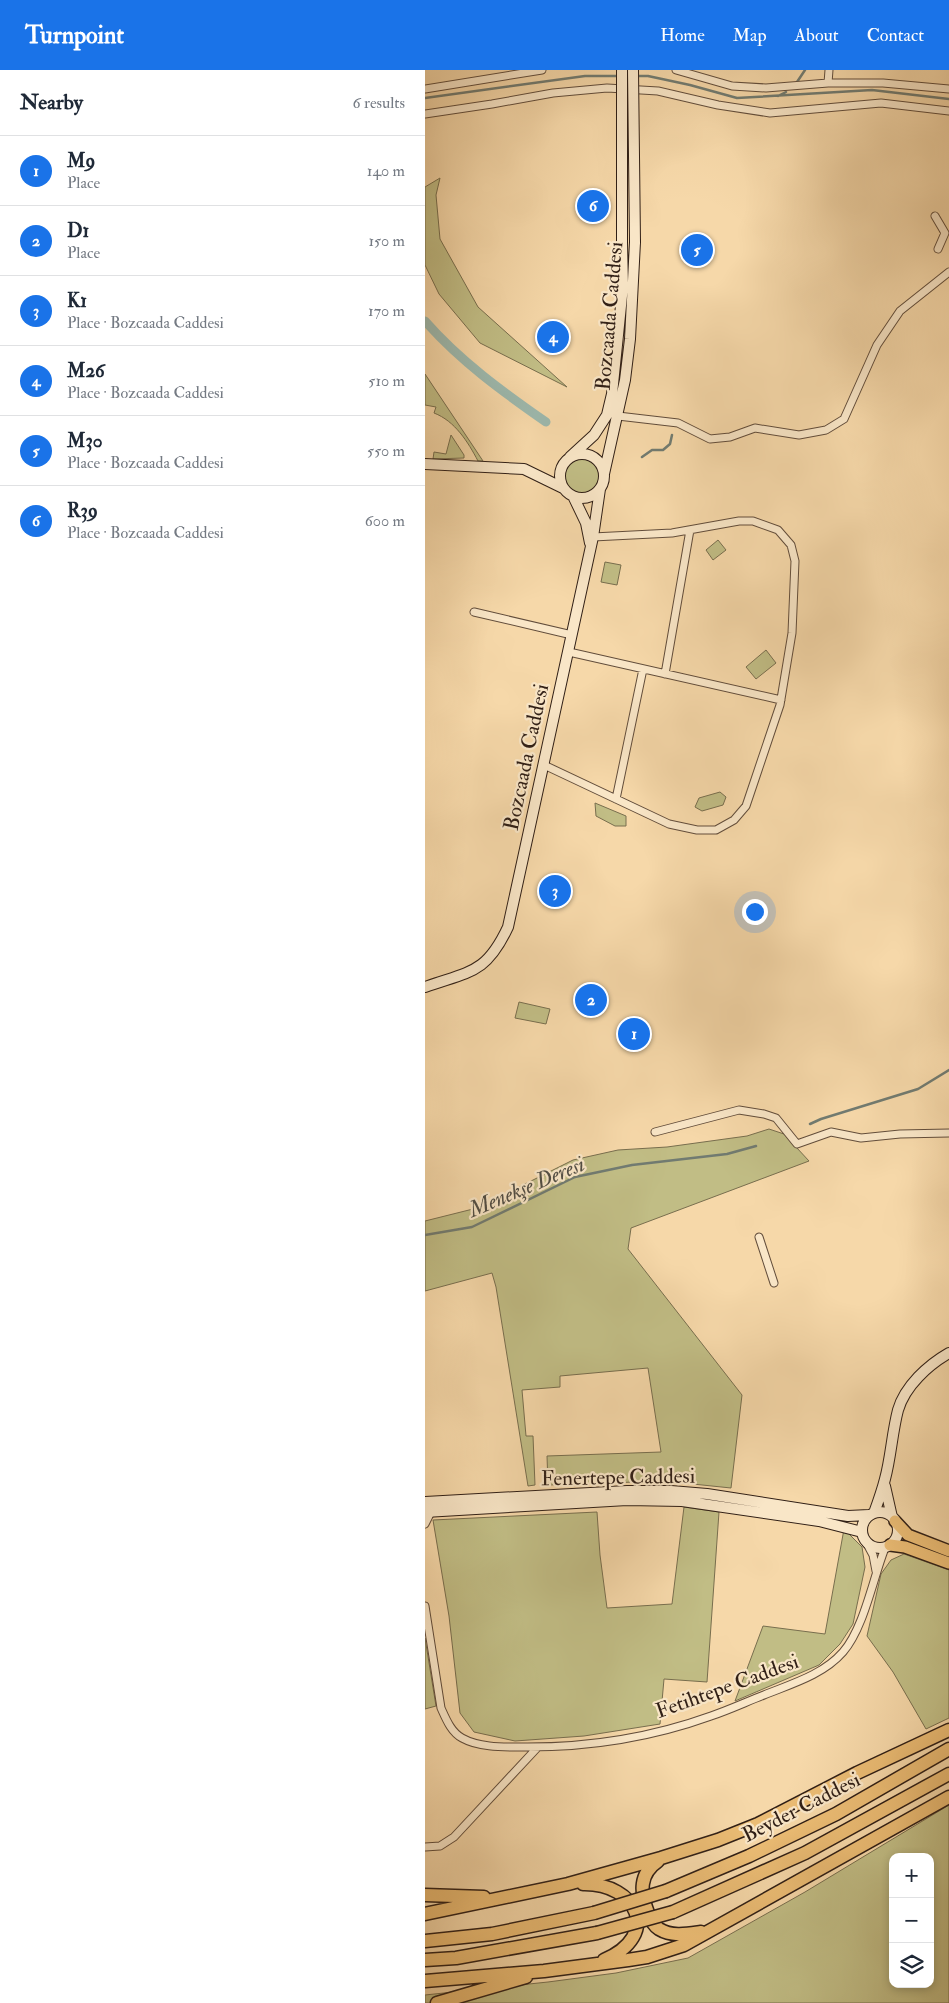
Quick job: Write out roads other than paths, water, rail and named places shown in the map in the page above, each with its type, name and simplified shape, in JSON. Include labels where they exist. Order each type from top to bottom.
[{"type":"highway","points":[[425,1914],[568,1884],[661,1858],[758,1824],[857,1773],[949,1730]]},
{"type":"highway","name":"Beyder Caddesi","points":[[425,1941],[492,1934],[594,1912],[667,1891],[749,1856],[836,1814],[949,1749]]},
{"type":"highway","name":"Beyder Caddesi","points":[[425,1960],[456,1958],[597,1933],[673,1912],[805,1853],[949,1774]]},
{"type":"highway","points":[[425,1981],[592,1965],[647,1957],[684,1945],[949,1797]]},
{"type":"highway","points":[[661,1858],[646,1872],[641,1889],[643,1900],[653,1923],[659,1928],[677,1934],[716,1928]]},
{"type":"highway","points":[[568,1884],[600,1884],[614,1890],[629,1901],[636,1915],[637,1926],[635,1934],[627,1946],[613,1956],[592,1965]]},
{"type":"highway","points":[[425,1896],[501,1898]]},
{"type":"highway","points":[[437,2003],[504,1985],[545,1971]]},
{"type":"main road","points":[[893,1519],[908,1535],[949,1551]]},
{"type":"main road","points":[[887,1546],[905,1547],[949,1563]]},
{"type":"street","points":[[425,89],[542,70]]},
{"type":"street","name":"Bozcaada Caddesi","points":[[570,457],[594,435],[607,415],[612,394],[623,286],[622,70]]},
{"type":"street","name":"Bozcaada Caddesi","points":[[604,474],[625,380],[630,339],[635,242],[633,70]]},
{"type":"street","points":[[676,70],[731,86],[766,88],[828,83],[900,84],[949,89]]},
{"type":"street","points":[[828,83],[829,70]]},
{"type":"street","points":[[425,114],[553,93],[607,88],[658,91],[717,105],[770,113],[874,103],[949,111]]},
{"type":"street","points":[[935,216],[945,233],[938,249]]},
{"type":"street","points":[[618,416],[678,423],[710,439],[730,437],[755,428],[799,434],[826,430],[844,420],[877,345],[900,311],[949,272]]},
{"type":"street","points":[[563,488],[560,482],[561,468],[570,457],[584,454],[591,456],[597,461],[604,474],[601,489],[589,498],[574,498]]},
{"type":"street","points":[[425,464],[524,469],[563,488],[574,498],[592,542],[753,521],[778,530],[791,545],[795,561],[792,633],[781,700],[746,806],[735,820],[716,830],[697,830],[669,824],[544,765]]},
{"type":"street","name":"Bozcaada Caddesi","points":[[425,987],[464,974],[481,966],[500,944],[508,927],[569,652],[601,489]]},
{"type":"street","points":[[665,674],[690,530]]},
{"type":"street","points":[[474,612],[572,634]]},
{"type":"street","points":[[569,652],[781,700]]},
{"type":"street","points":[[616,799],[643,669]]},
{"type":"street","points":[[655,1132],[739,1110],[776,1118],[797,1144],[831,1132],[861,1138],[900,1134],[949,1133]]},
{"type":"street","points":[[759,1238],[774,1283]]},
{"type":"street","points":[[872,1514],[885,1480],[898,1409],[908,1390],[923,1372],[949,1353]]},
{"type":"street","points":[[866,1542],[875,1548],[887,1546],[896,1537],[897,1532],[886,1493],[885,1480]]},
{"type":"street","name":"Fenertepe Caddesi","points":[[425,1502],[627,1491],[671,1491],[707,1494],[848,1516],[872,1514]]},
{"type":"street","name":"Fenertepe Caddesi","points":[[428,1512],[627,1500],[682,1501],[819,1521],[861,1532]]},
{"type":"street","points":[[425,1524],[428,1512]]},
{"type":"street","points":[[876,1572],[873,1555],[861,1532],[865,1519],[872,1514],[886,1513],[893,1519]]},
{"type":"street","name":"Fetihtepe Caddesi","points":[[425,1606],[441,1708],[454,1732],[463,1739],[501,1747],[537,1748],[619,1740],[664,1730],[711,1716],[807,1678],[827,1666],[843,1652],[855,1634],[887,1546]]},
{"type":"street","points":[[425,1847],[440,1846],[454,1837],[537,1748]]},
{"type":"waterway","points":[[797,82],[805,70]]},
{"type":"waterway","points":[[425,98],[585,76],[619,76]]},
{"type":"waterway","points":[[637,76],[648,76],[690,85],[737,98],[872,90],[949,99]]},
{"type":"waterway","points":[[778,96],[786,92]]},
{"type":"waterway","points":[[425,321],[467,363],[546,422]]},
{"type":"waterway","points":[[642,457],[652,450],[663,450],[670,444],[672,435]]},
{"type":"waterway","name":"Menekşe Deresi","points":[[810,1124],[918,1089],[949,1070]]},
{"type":"waterway","name":"Menekşe Deresi","points":[[425,1235],[472,1227],[575,1177],[632,1165],[727,1154],[756,1146]]},
{"type":"place","name":"R39","points":[[593,206]]},
{"type":"place","name":"M30","points":[[697,250]]},
{"type":"place","name":"M26","points":[[553,337]]},
{"type":"place","name":"K1","points":[[555,891]]},
{"type":"place","name":"D1","points":[[591,1000]]},
{"type":"place","name":"M9","points":[[634,1034]]}]
